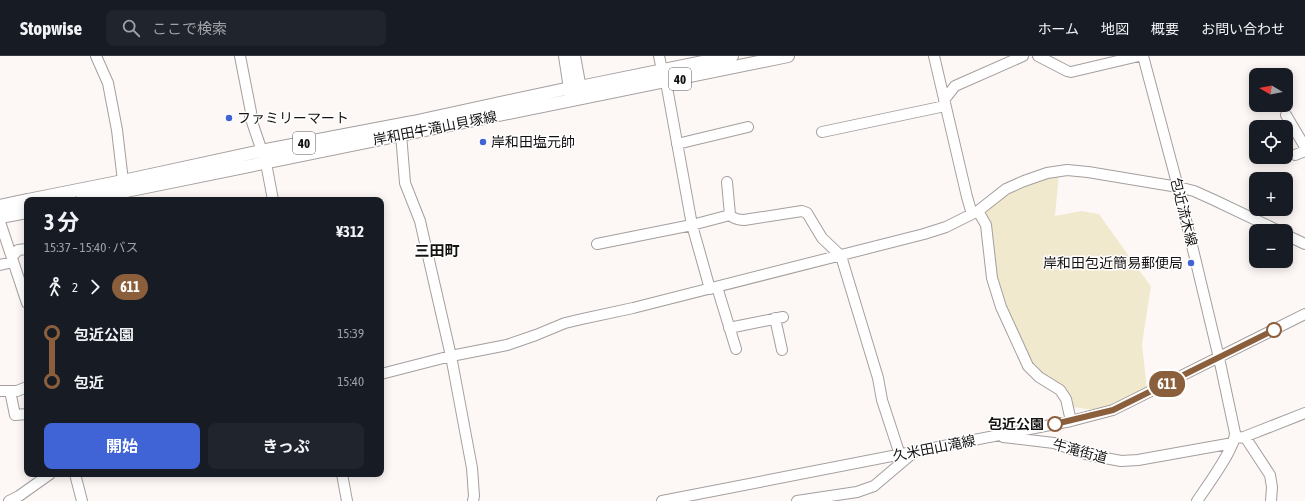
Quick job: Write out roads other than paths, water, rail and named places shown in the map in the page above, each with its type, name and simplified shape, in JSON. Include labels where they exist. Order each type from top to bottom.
[{"type":"main road","points":[[564,56],[576,93]]},
{"type":"main road","points":[[574,56],[576,93]]},
{"type":"main road","name":"岸和田牛滝山貝塚線","points":[[96,197],[401,134],[576,93],[662,70],[732,56]]},
{"type":"main road","name":"岸和田牛滝山貝塚線","points":[[58,197],[128,190],[261,151],[576,93],[666,82],[788,56]]},
{"type":"main road","name":"岸和田牛滝山貝塚線","points":[[0,206],[24,201]]},
{"type":"main road","points":[[0,217],[24,213]]},
{"type":"street","points":[[96,56],[108,83],[128,190]]},
{"type":"street","points":[[240,56],[251,112],[250,116],[266,163],[272,197]]},
{"type":"street","points":[[659,56],[662,70]]},
{"type":"street","points":[[934,56],[967,197],[975,212],[986,225],[992,278],[1001,307],[1028,366],[1039,378],[1060,390],[1066,399],[1071,421]]},
{"type":"street","points":[[822,132],[944,103],[955,86],[1023,56]]},
{"type":"street","points":[[1038,56],[1071,72],[1138,56]]},
{"type":"street","name":"包近流木線","points":[[1143,56],[1178,187],[1237,440]]},
{"type":"street","points":[[666,82],[692,225],[713,288],[736,349]]},
{"type":"street","points":[[1286,115],[1305,147]]},
{"type":"street","points":[[677,144],[748,127]]},
{"type":"street","points":[[401,134],[405,183],[420,221],[451,356],[472,468],[473,501]]},
{"type":"street","points":[[384,373],[451,356],[507,344],[571,322],[841,256],[938,230],[975,212],[1006,189],[1047,174],[1067,170],[1088,172],[1194,191],[1264,224]]},
{"type":"street","points":[[726,182],[730,215],[734,218],[744,220],[802,211],[808,213],[822,238],[841,256],[878,378],[882,400],[900,455]]},
{"type":"street","points":[[597,244],[692,225],[730,215]]},
{"type":"street","points":[[0,222],[24,294]]},
{"type":"street","points":[[1293,238],[1305,244]]},
{"type":"street","points":[[0,265],[12,260],[18,250],[24,249]]},
{"type":"street","name":"久米田山滝線","points":[[662,501],[997,436],[1071,421],[1113,410],[1305,314]]},
{"type":"street","points":[[729,328],[779,317],[782,350]]},
{"type":"street","points":[[24,388],[17,391],[5,391],[15,415],[24,414]]},
{"type":"street","name":"牛滝街道","points":[[997,436],[1054,443],[1089,455],[1121,461],[1138,460],[1237,440],[1305,413]]},
{"type":"street","points":[[1197,501],[1237,440],[1247,440],[1270,475],[1272,487],[1271,501]]},
{"type":"street","points":[[797,501],[857,492],[874,486],[915,452]]},
{"type":"street","points":[[9,501],[19,496],[46,477]]},
{"type":"street","points":[[76,477],[82,501]]},
{"type":"street","points":[[343,477],[348,501]]},
{"type":"place","name":"ファミリーマート","points":[[229,118]]},
{"type":"place","name":"岸和田塩元帥","points":[[483,142]]},
{"type":"place","name":"岸和田包近簡易郵便局","points":[[1191,263]]},
{"type":"place","name":"包近公園","points":[[1055,424]]},
{"type":"district","name":"三田町","points":[[437,250]]}]
